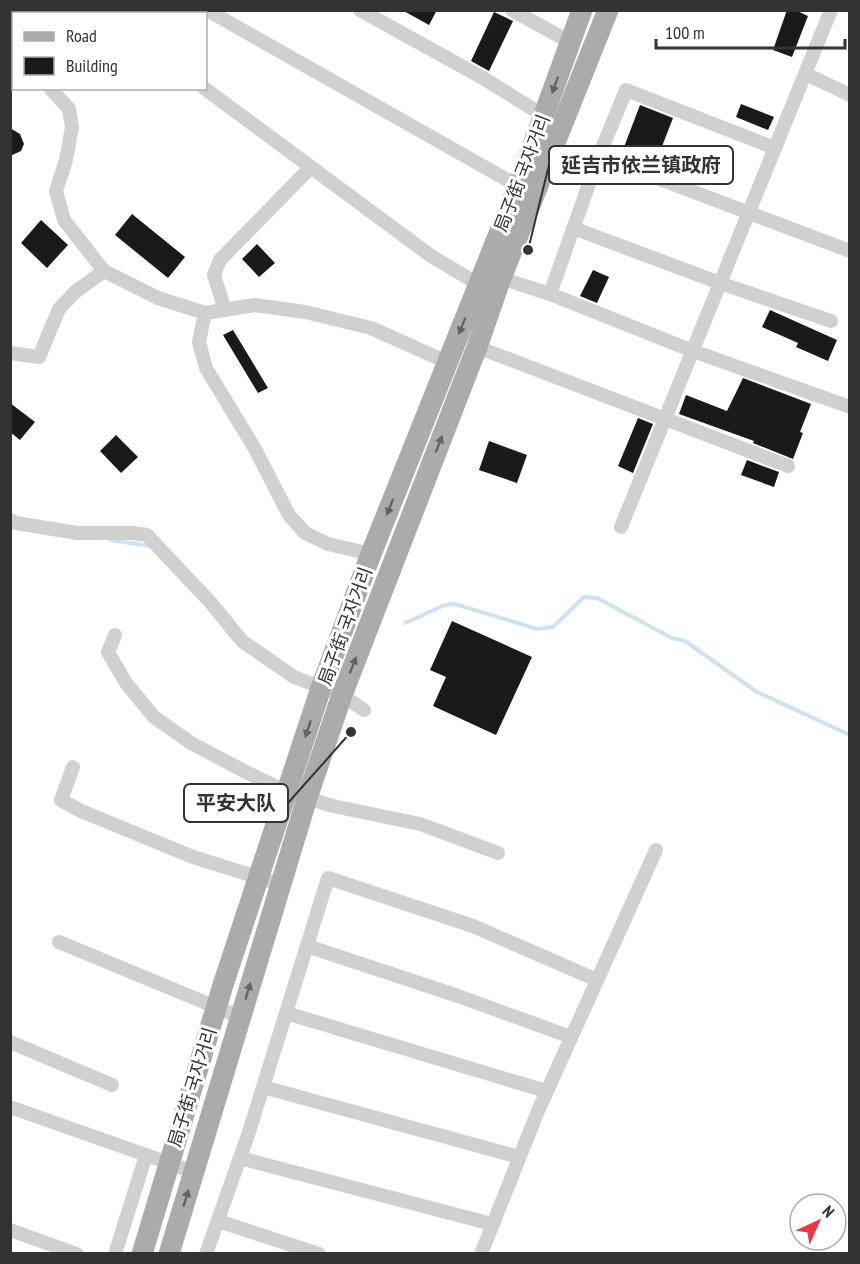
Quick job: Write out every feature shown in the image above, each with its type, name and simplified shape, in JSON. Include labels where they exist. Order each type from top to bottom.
[{"type":"main road","name":"局子街 국자거리","points":[[142,1254],[216,1008],[258,878],[342,695],[477,347],[487,278],[582,10]]},
{"type":"main road","name":"局子街 국자거리","points":[[169,1254],[280,884],[321,688],[447,362],[608,10]]},
{"type":"street","points":[[207,10],[518,186]]},
{"type":"street","points":[[360,10],[483,78],[544,116]]},
{"type":"street","points":[[512,10],[570,42]]},
{"type":"street","points":[[621,527],[831,10]]},
{"type":"street","points":[[806,74],[849,95]]},
{"type":"street","points":[[52,90],[69,109],[72,127],[66,160],[56,191],[64,220],[104,271],[158,298],[205,313],[255,305],[305,312],[371,328],[447,362]]},
{"type":"street","points":[[207,90],[431,256],[487,278],[550,294],[693,351],[849,407]]},
{"type":"street","points":[[550,294],[599,156],[626,90],[775,148]]},
{"type":"street","points":[[599,156],[849,251]]},
{"type":"street","points":[[225,310],[214,275],[220,260],[311,167]]},
{"type":"street","points":[[573,228],[720,283],[831,321]]},
{"type":"street","points":[[10,353],[39,357],[59,309],[75,292],[104,271]]},
{"type":"street","points":[[205,313],[200,342],[206,368],[255,449],[289,515],[305,533],[328,544],[371,554]]},
{"type":"street","points":[[477,347],[788,466]]},
{"type":"street","points":[[13,526],[77,534],[147,535],[243,641],[294,677],[342,695],[364,710]]},
{"type":"street","points":[[115,635],[108,652],[126,683],[154,717],[191,742],[297,795],[333,806],[420,824],[498,854]]},
{"type":"street","points":[[74,767],[61,800],[81,811],[193,857],[280,884]]},
{"type":"street","points":[[481,1254],[546,1091],[656,850]]},
{"type":"street","points":[[206,1254],[263,1088],[328,878],[473,926],[597,980]]},
{"type":"street","points":[[59,942],[240,1017]]},
{"type":"street","points":[[307,946],[458,996],[571,1037]]},
{"type":"street","points":[[286,1013],[546,1091]]},
{"type":"street","points":[[10,1042],[112,1086]]},
{"type":"street","points":[[263,1088],[519,1157]]},
{"type":"street","points":[[10,1107],[194,1172]]},
{"type":"street","points":[[115,1254],[146,1155]]},
{"type":"street","points":[[240,1158],[492,1224]]},
{"type":"street","points":[[218,1221],[320,1254]]},
{"type":"street","points":[[10,1230],[77,1254]]},
{"type":"building","points":[[402,10],[437,10],[429,25]]},
{"type":"building","points":[[787,10],[795,10],[808,16],[792,57],[773,50]]},
{"type":"building","points":[[494,12],[513,21],[489,71],[471,61]]},
{"type":"building","points":[[741,104],[774,117],[768,130],[736,117]]},
{"type":"building","points":[[640,105],[673,118],[654,167],[621,155]]},
{"type":"building","points":[[10,128],[20,134],[24,144],[21,151],[10,156]]},
{"type":"building","points":[[132,214],[185,257],[168,278],[115,235]]},
{"type":"building","points":[[41,220],[68,245],[47,268],[21,243]]},
{"type":"building","points":[[257,244],[275,263],[259,277],[242,259]]},
{"type":"building","points":[[593,270],[609,277],[597,303],[580,296]]},
{"type":"building","points":[[770,310],[837,340],[828,361],[796,347],[798,343],[762,327]]},
{"type":"building","points":[[233,330],[268,388],[258,393],[223,335]]},
{"type":"building","points":[[743,378],[811,404],[793,459],[753,443],[754,441],[679,414],[686,395],[727,411]]},
{"type":"building","points":[[10,403],[35,422],[20,440],[10,432]]},
{"type":"building","points":[[638,418],[653,424],[633,473],[618,466]]},
{"type":"building","points":[[116,435],[138,457],[121,473],[100,451]]},
{"type":"building","points":[[489,441],[527,455],[517,483],[479,470]]},
{"type":"building","points":[[747,460],[779,472],[774,487],[741,475]]},
{"type":"building","points":[[452,621],[532,657],[496,735],[433,706],[446,677],[430,670]]},
{"type":"waterway","points":[[110,540],[150,546]]},
{"type":"waterway","points":[[405,623],[445,605],[455,604],[537,629],[553,627],[584,597],[597,598],[672,638],[685,641],[757,692],[850,735]]},
{"type":"place","name":"延吉市依兰镇政府","points":[[528,250]]},
{"type":"place","name":"平安大队","points":[[351,732]]}]
